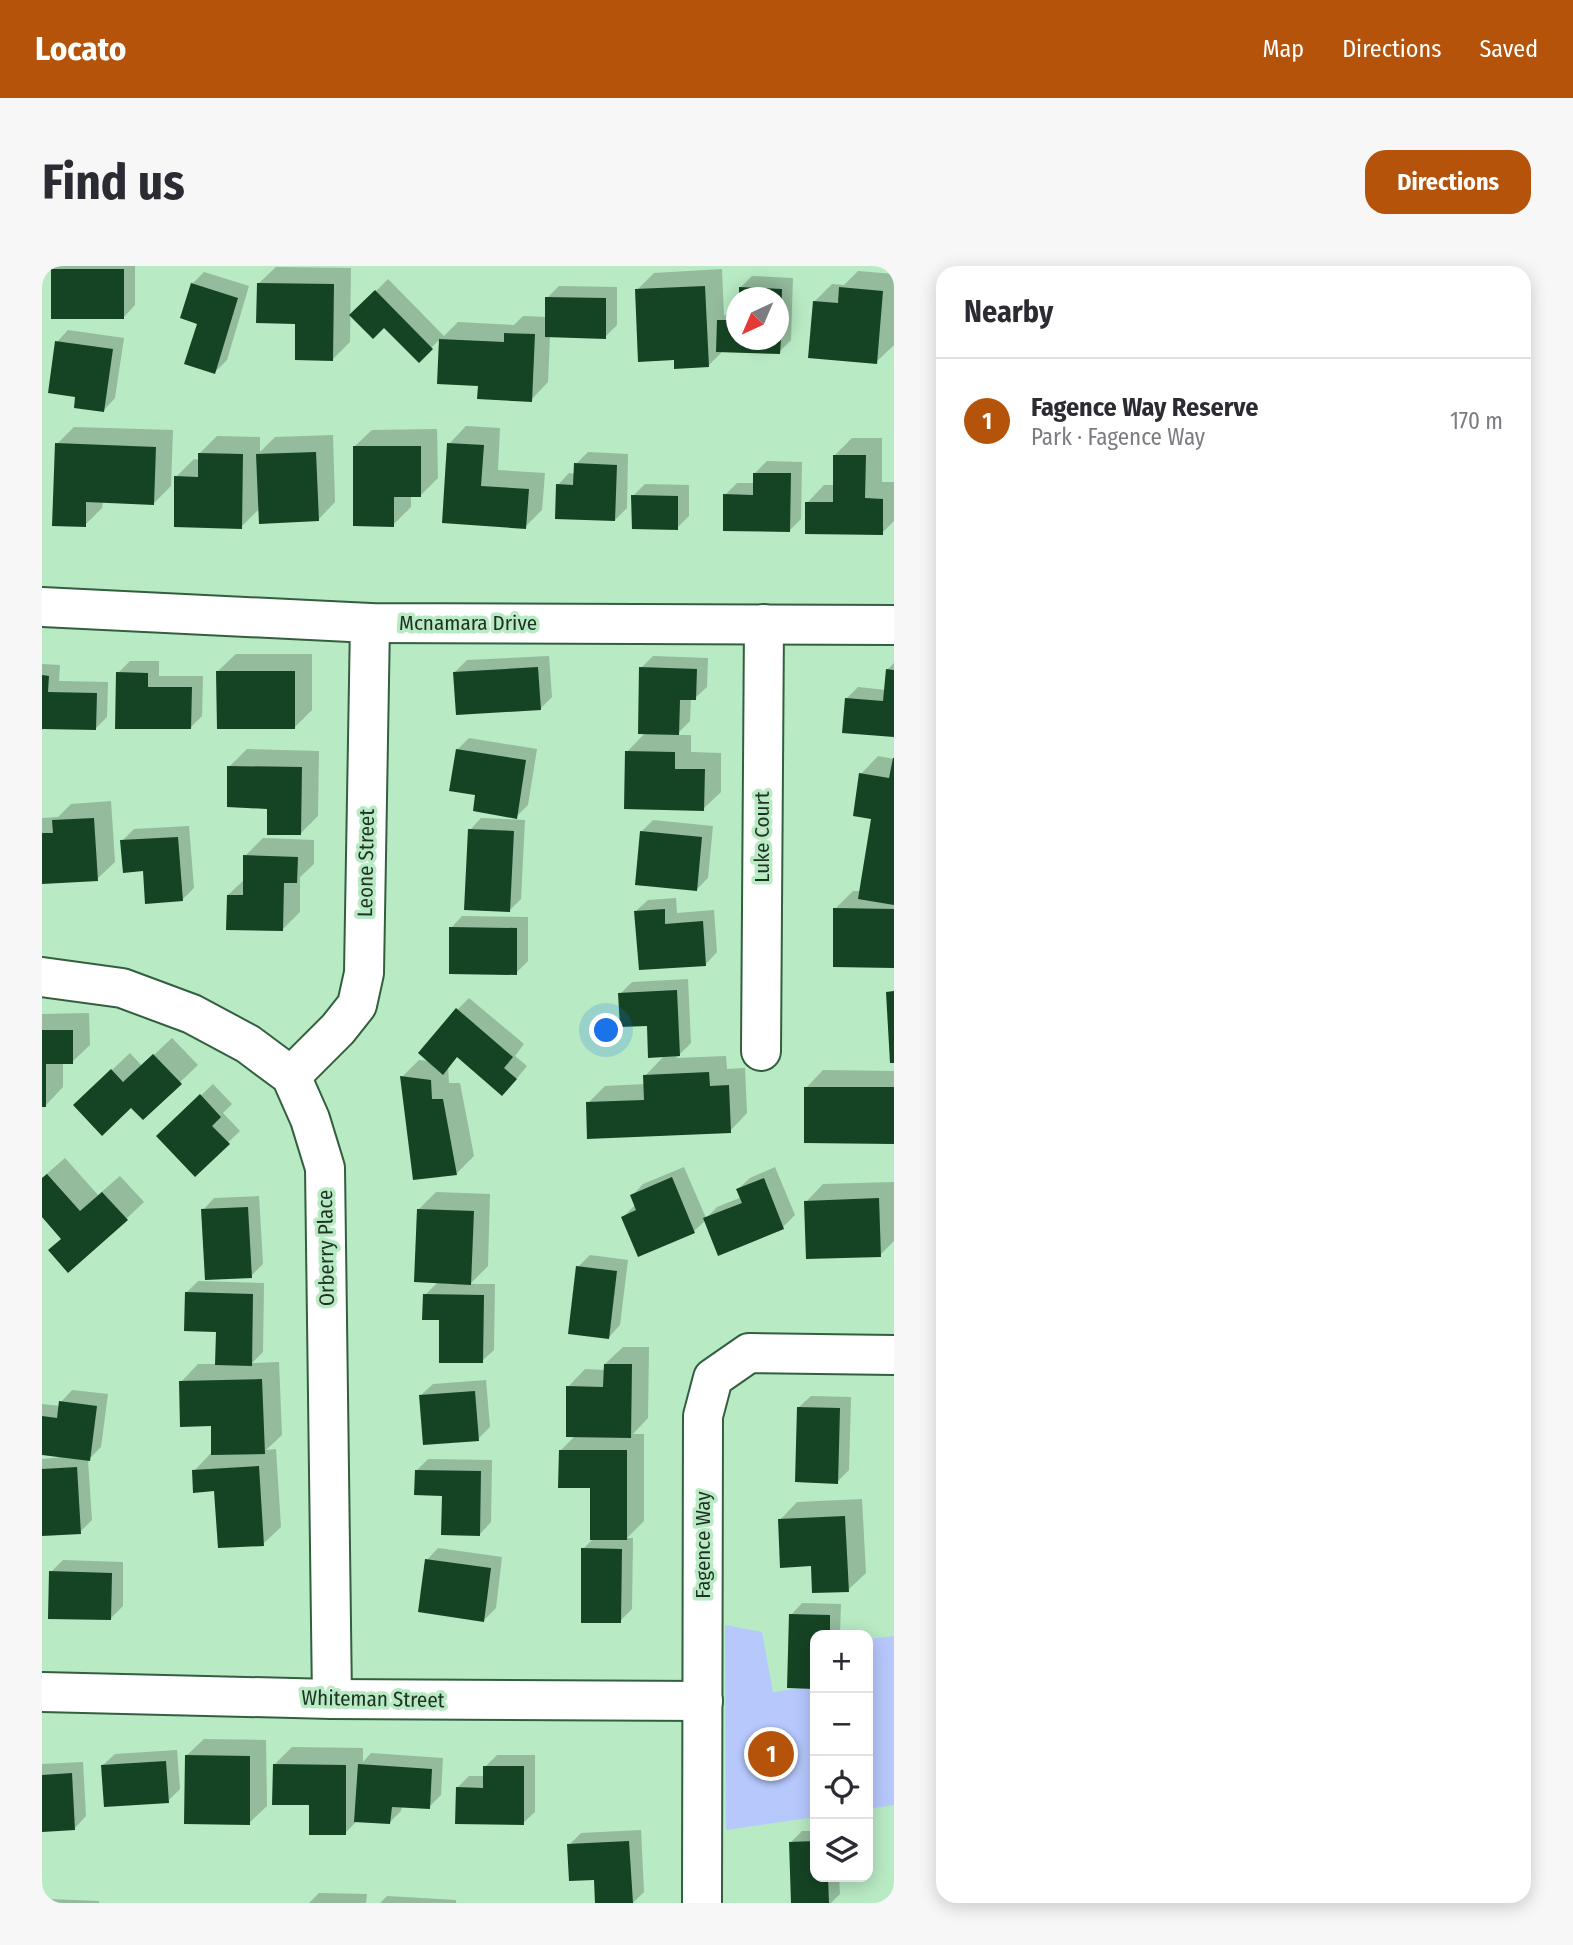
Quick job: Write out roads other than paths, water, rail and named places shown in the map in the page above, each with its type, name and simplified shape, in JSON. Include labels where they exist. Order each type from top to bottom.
[{"type":"street","name":"Mcnamara Drive","points":[[42,607],[370,623],[894,625]]},
{"type":"street","name":"Leone Street","points":[[291,1076],[338,1029],[357,1005],[364,973],[370,623]]},
{"type":"street","name":"Luke Court","points":[[761,1051],[764,624]]},
{"type":"street","points":[[42,977],[122,988],[192,1014],[247,1044],[291,1076]]},
{"type":"street","name":"Orberry Place","points":[[291,1076],[310,1119],[325,1168],[332,1699]]},
{"type":"street","name":"Fagence Way","points":[[702,1903],[703,1416],[713,1378],[749,1353],[894,1355]]},
{"type":"street","name":"Whiteman Street","points":[[42,1692],[332,1699],[704,1701]]},
{"type":"place","name":"Fagence Way Reserve","points":[[771,1754]]}]
